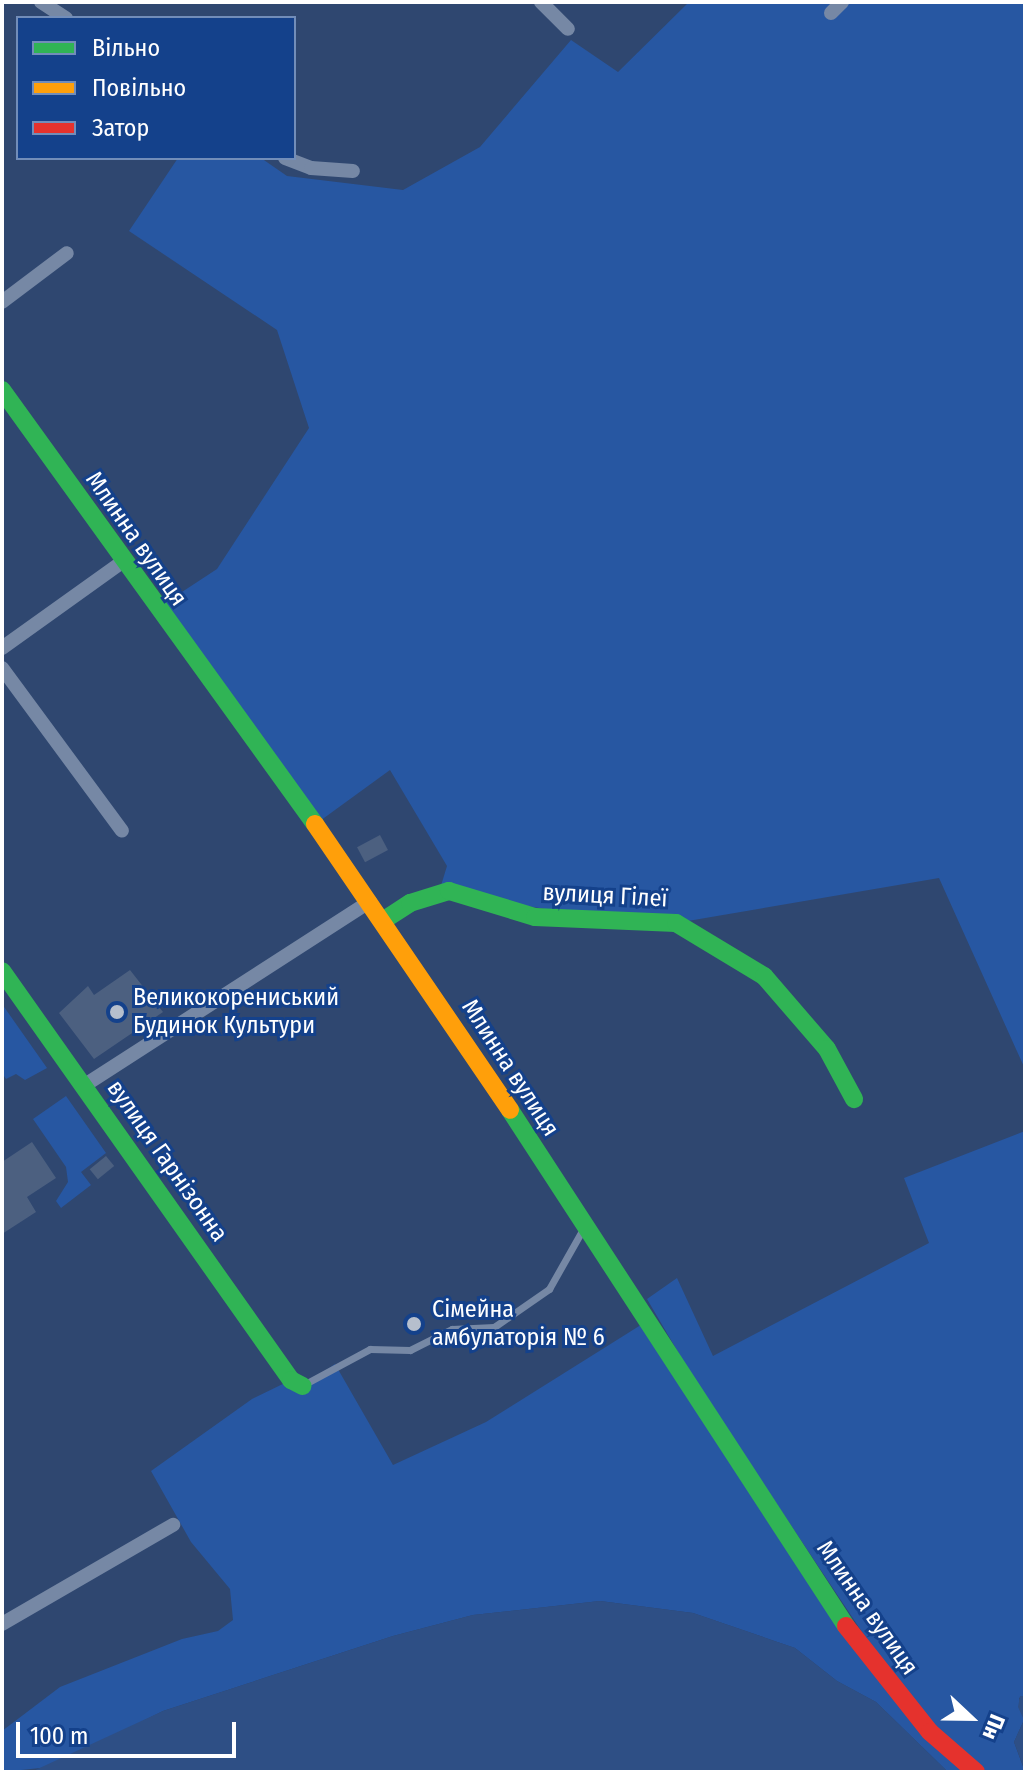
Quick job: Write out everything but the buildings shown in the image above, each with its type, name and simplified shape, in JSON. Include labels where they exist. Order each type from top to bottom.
[{"type":"street","points":[[41,2],[63,16]]},
{"type":"street","points":[[541,2],[568,29]]},
{"type":"street","points":[[831,13],[842,2]]},
{"type":"street","points":[[290,160],[311,168],[353,171]]},
{"type":"street","points":[[2,302],[67,253]]},
{"type":"street","name":"Млинна вулиця","points":[[2,390],[122,562],[384,920],[857,1642],[930,1732],[976,1772]]},
{"type":"street","points":[[2,648],[122,562]]},
{"type":"street","points":[[2,668],[122,831]]},
{"type":"street","name":"вулиця Гілеї","points":[[384,920],[410,903],[449,891],[535,917],[676,923],[764,976],[827,1049],[854,1099]]},
{"type":"street","points":[[85,1085],[370,901]]},
{"type":"street","name":"вулиця Гарнізонна","points":[[2,971],[297,1383]]},
{"type":"street","points":[[2,1624],[173,1525]]},
{"type":"lane","points":[[297,1383],[370,1349],[410,1350],[452,1329],[494,1327],[527,1308],[549,1289],[584,1227]]},
{"type":"shaded area","points":[[689,2],[1025,2],[1025,1069],[939,878],[676,923],[627,922],[439,892],[447,866],[390,770],[313,826],[156,609],[217,569],[309,428],[277,330],[129,231],[177,160],[264,160],[287,176],[403,190],[480,147],[571,40],[618,72]]},
{"type":"shaded area","points":[[2,1004],[47,1068],[25,1080],[16,1074],[6,1079],[2,1073]]},
{"type":"shaded area","points":[[66,1096],[106,1153],[81,1172],[91,1185],[61,1208],[56,1201],[68,1182],[66,1167],[33,1119]]},
{"type":"shaded area","points":[[1025,1131],[1025,1696],[1019,1698],[1024,1720],[1014,1742],[1025,1772],[987,1772],[935,1727],[898,1686],[695,1381],[647,1299],[677,1278],[713,1356],[929,1243],[904,1178]]},
{"type":"shaded area","points":[[644,1323],[766,1519],[966,1772],[948,1772],[876,1702],[837,1681],[795,1648],[693,1613],[600,1601],[473,1615],[393,1636],[163,1711],[50,1767],[2,1772],[2,1731],[60,1687],[182,1639],[218,1631],[233,1620],[230,1589],[191,1542],[151,1471],[252,1399],[291,1380],[303,1386],[335,1364],[393,1465],[486,1422]]},
{"type":"shaded area","points":[[600,1601],[693,1613],[795,1648],[837,1681],[876,1702],[948,1772],[31,1772],[163,1711],[393,1636],[473,1615]]},
{"type":"shaded area","points":[[1020,1696],[1025,1696],[1025,1771],[1014,1742],[1024,1720],[1018,1707]]},
{"type":"traffic: fast","points":[[2,390],[315,824]]},
{"type":"traffic: fast","points":[[384,920],[410,903],[449,891],[535,917],[676,923],[764,976],[827,1049],[854,1099]]},
{"type":"traffic: fast","points":[[2,971],[291,1380],[303,1386]]},
{"type":"traffic: fast","points":[[510,1110],[846,1626]]},
{"type":"traffic: slow","points":[[315,824],[510,1110]]},
{"type":"traffic: jam","points":[[846,1626],[930,1732],[976,1772]]},
{"type":"place","name":"Великокорениський Будинок Культури","points":[[117,1012]]},
{"type":"place","name":"Сімейна амбулаторія № 6","points":[[414,1324]]}]
